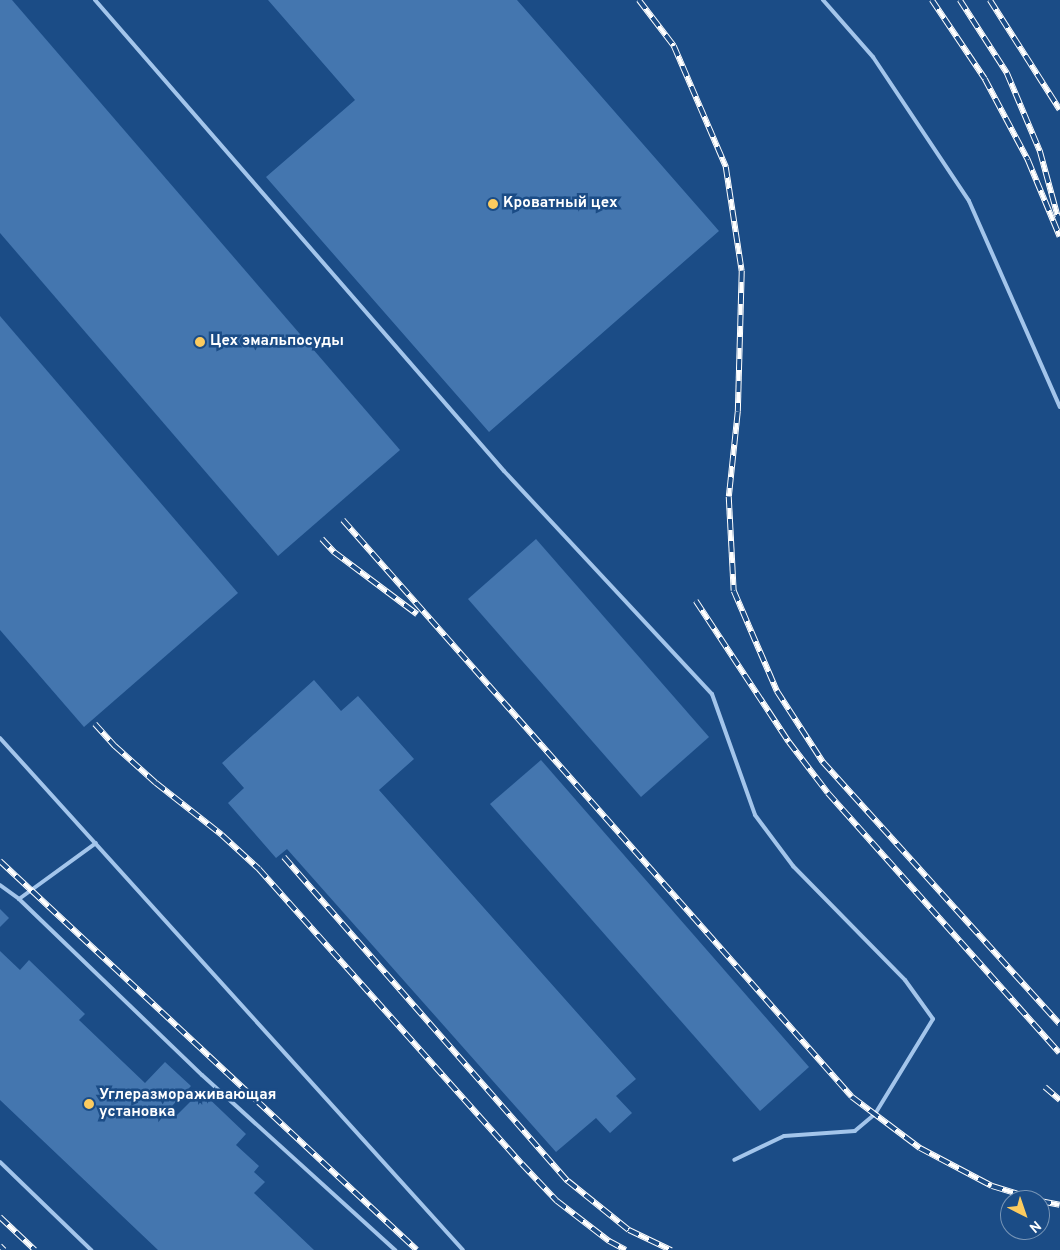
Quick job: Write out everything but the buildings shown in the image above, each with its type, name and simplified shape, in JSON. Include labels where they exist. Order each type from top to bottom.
[{"type":"lane","points":[[95,0],[504,471],[712,694],[755,815],[793,866],[905,980],[934,1018],[875,1114],[855,1132],[784,1136],[734,1160]]},
{"type":"lane","points":[[823,0],[873,57],[969,201],[1060,407]]},
{"type":"lane","points":[[0,738],[463,1250]]},
{"type":"lane","points":[[19,899],[96,843]]},
{"type":"lane","points":[[0,885],[19,899],[202,1075],[395,1250]]},
{"type":"lane","points":[[0,1162],[91,1250]]},
{"type":"railway","points":[[639,0],[674,46],[726,167],[742,271],[738,412],[729,497],[734,591],[777,691],[823,762],[1060,1024]]},
{"type":"railway","points":[[932,0],[985,79],[1028,160],[1060,237]]},
{"type":"railway","points":[[960,0],[1007,73],[1040,151],[1058,217]]},
{"type":"railway","points":[[990,0],[1060,110]]},
{"type":"railway","points":[[343,520],[852,1097],[920,1148],[992,1186],[1005,1190]]},
{"type":"railway","points":[[322,539],[334,552],[417,614]]},
{"type":"railway","points":[[696,601],[789,742],[828,793],[1060,1053]]},
{"type":"railway","points":[[95,724],[115,746],[156,783],[222,835],[259,869],[557,1201],[609,1241],[626,1250]]},
{"type":"railway","points":[[284,857],[568,1181],[629,1230],[671,1250]]},
{"type":"railway","points":[[0,861],[417,1250]]},
{"type":"railway","points":[[1045,1087],[1060,1100]]},
{"type":"railway","points":[[1050,1203],[1060,1205]]},
{"type":"railway","points":[[0,1217],[35,1250]]},
{"type":"railway","points":[[0,1246],[4,1250]]},
{"type":"place","name":"Кроватный цех","points":[[493,204]]},
{"type":"place","name":"Цех эмальпосуды","points":[[200,342]]},
{"type":"place","name":"Углеразмораживающая установка","points":[[89,1104]]}]
